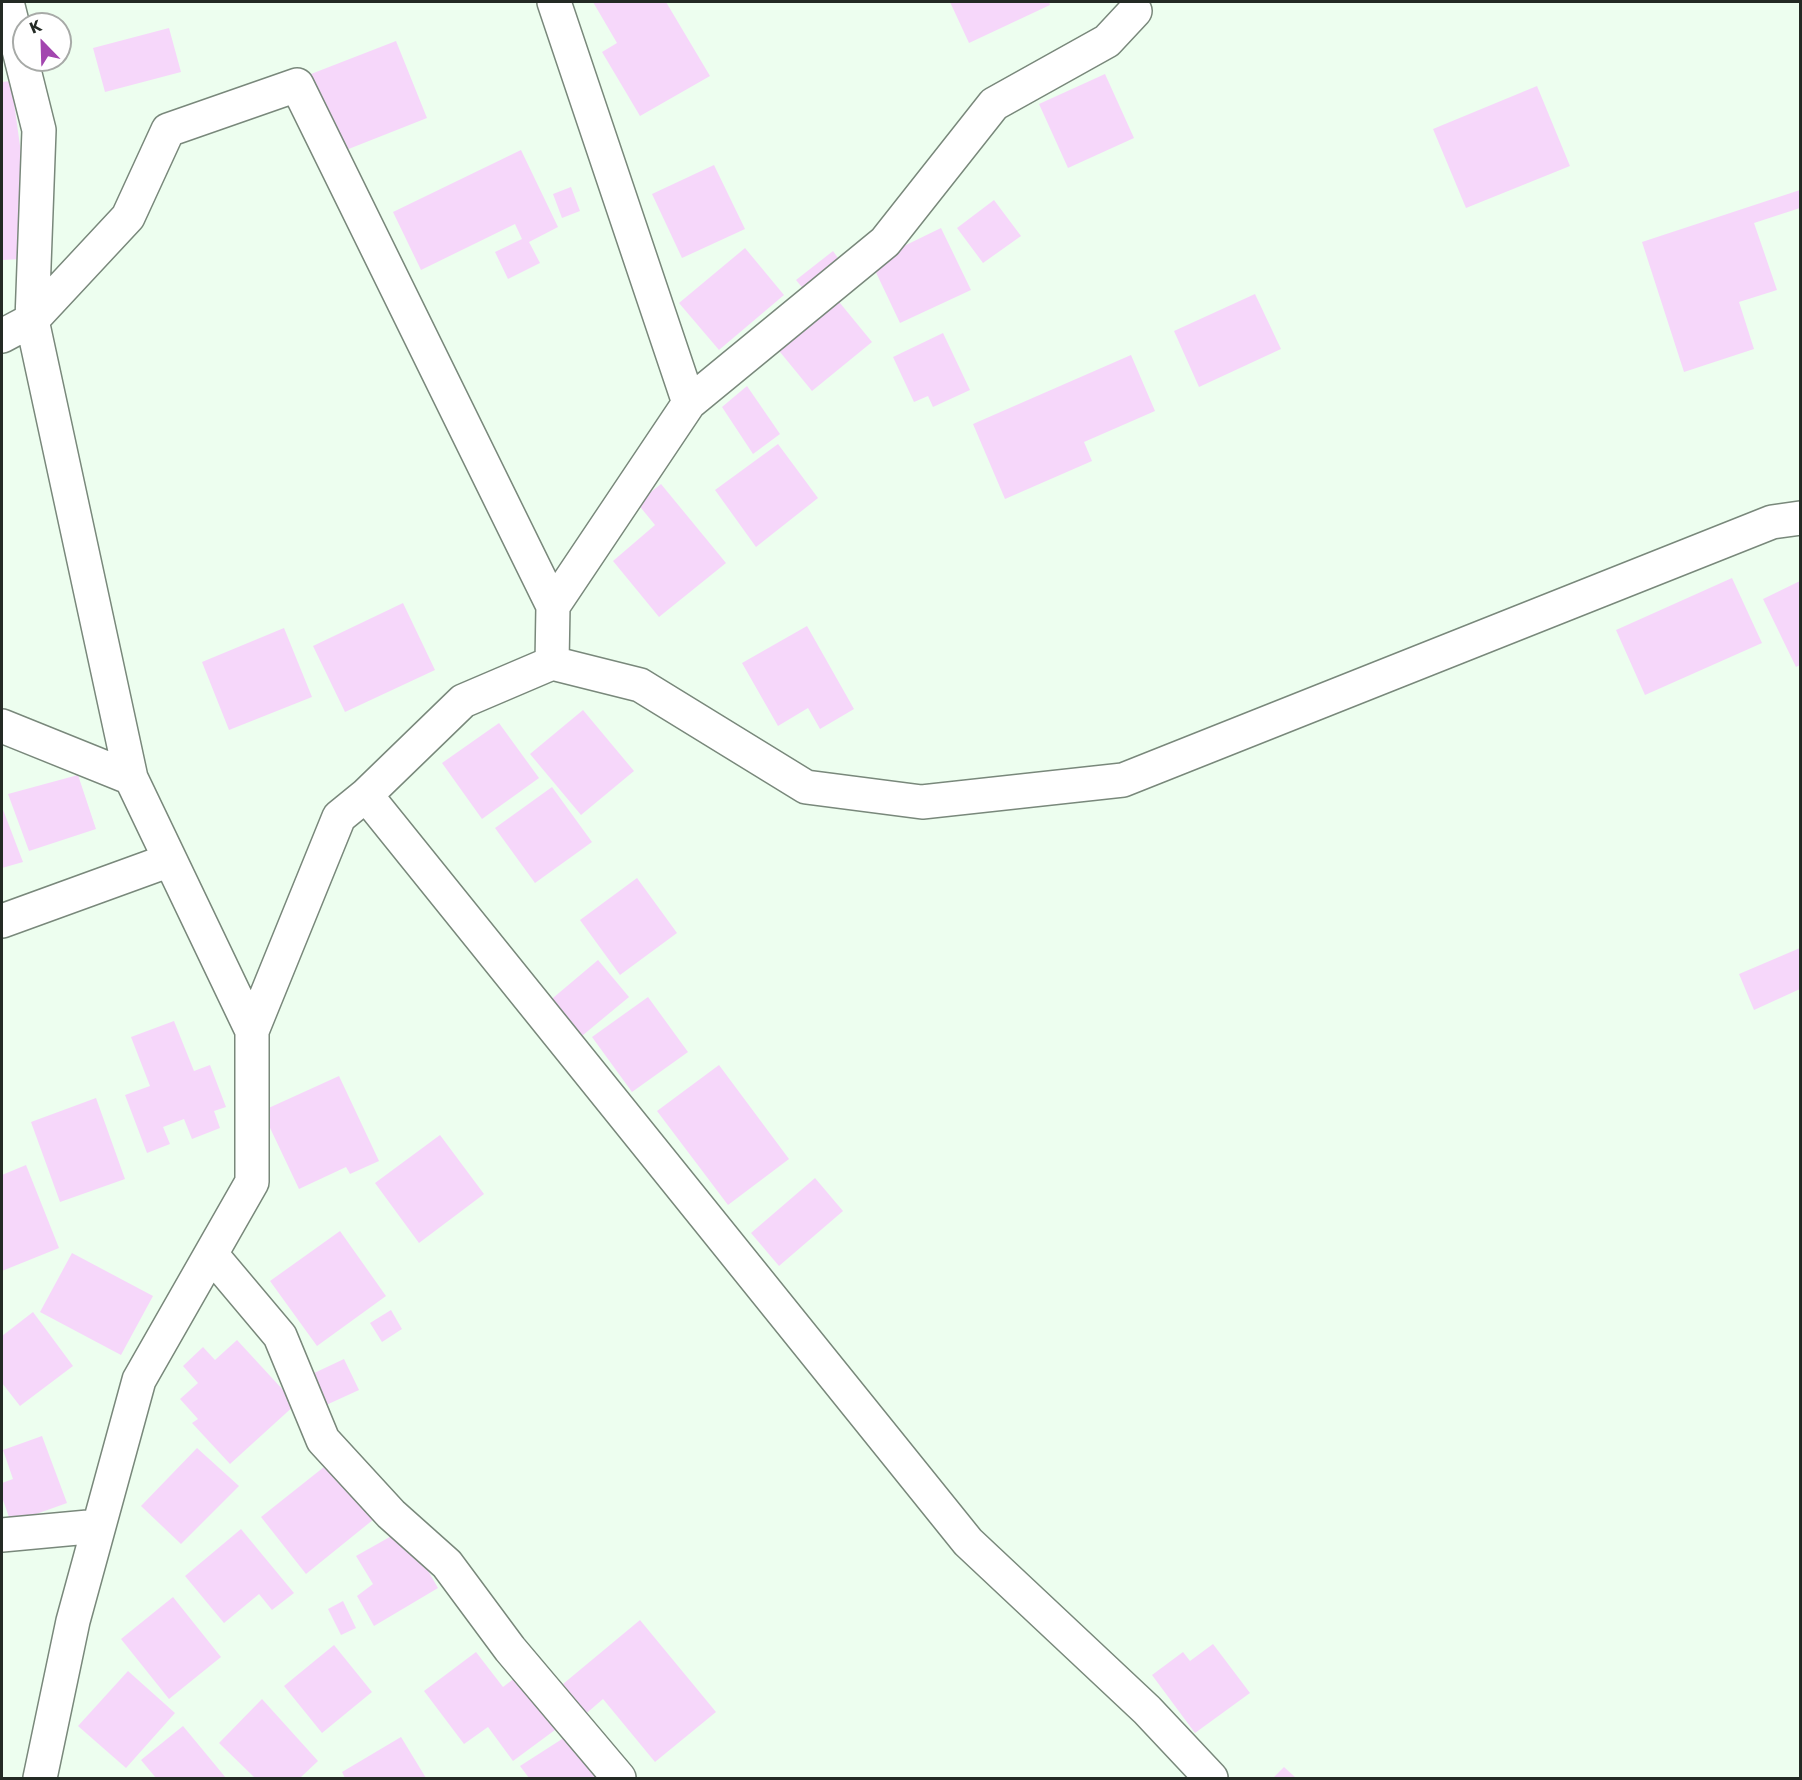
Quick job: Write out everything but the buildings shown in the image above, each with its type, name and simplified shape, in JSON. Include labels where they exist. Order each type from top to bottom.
[{"type":"street","points":[[7,2],[39,130],[32,320],[131,778],[252,1031]]},
{"type":"street","points":[[554,2],[689,403]]},
{"type":"street","points":[[553,606],[689,403],[885,242],[994,104],[1107,41],[1139,5]]},
{"type":"street","points":[[2,336],[32,320],[128,217],[168,130],[297,85],[553,606],[552,663]]},
{"type":"street","points":[[40,1779],[73,1621],[139,1380],[252,1182],[252,1031],[339,817],[366,795],[463,700],[552,663],[640,685],[806,787],[922,801],[1123,780],[1772,522],[1800,518]]},
{"type":"street","points":[[2,726],[131,778]]},
{"type":"street","points":[[366,795],[968,1542],[1147,1710],[1211,1779]]},
{"type":"street","points":[[2,921],[170,860]]},
{"type":"street","points":[[211,1254],[280,1336],[322,1440],[391,1514],[447,1564],[510,1648],[620,1779]]},
{"type":"street","points":[[2,1535],[99,1526]]}]
